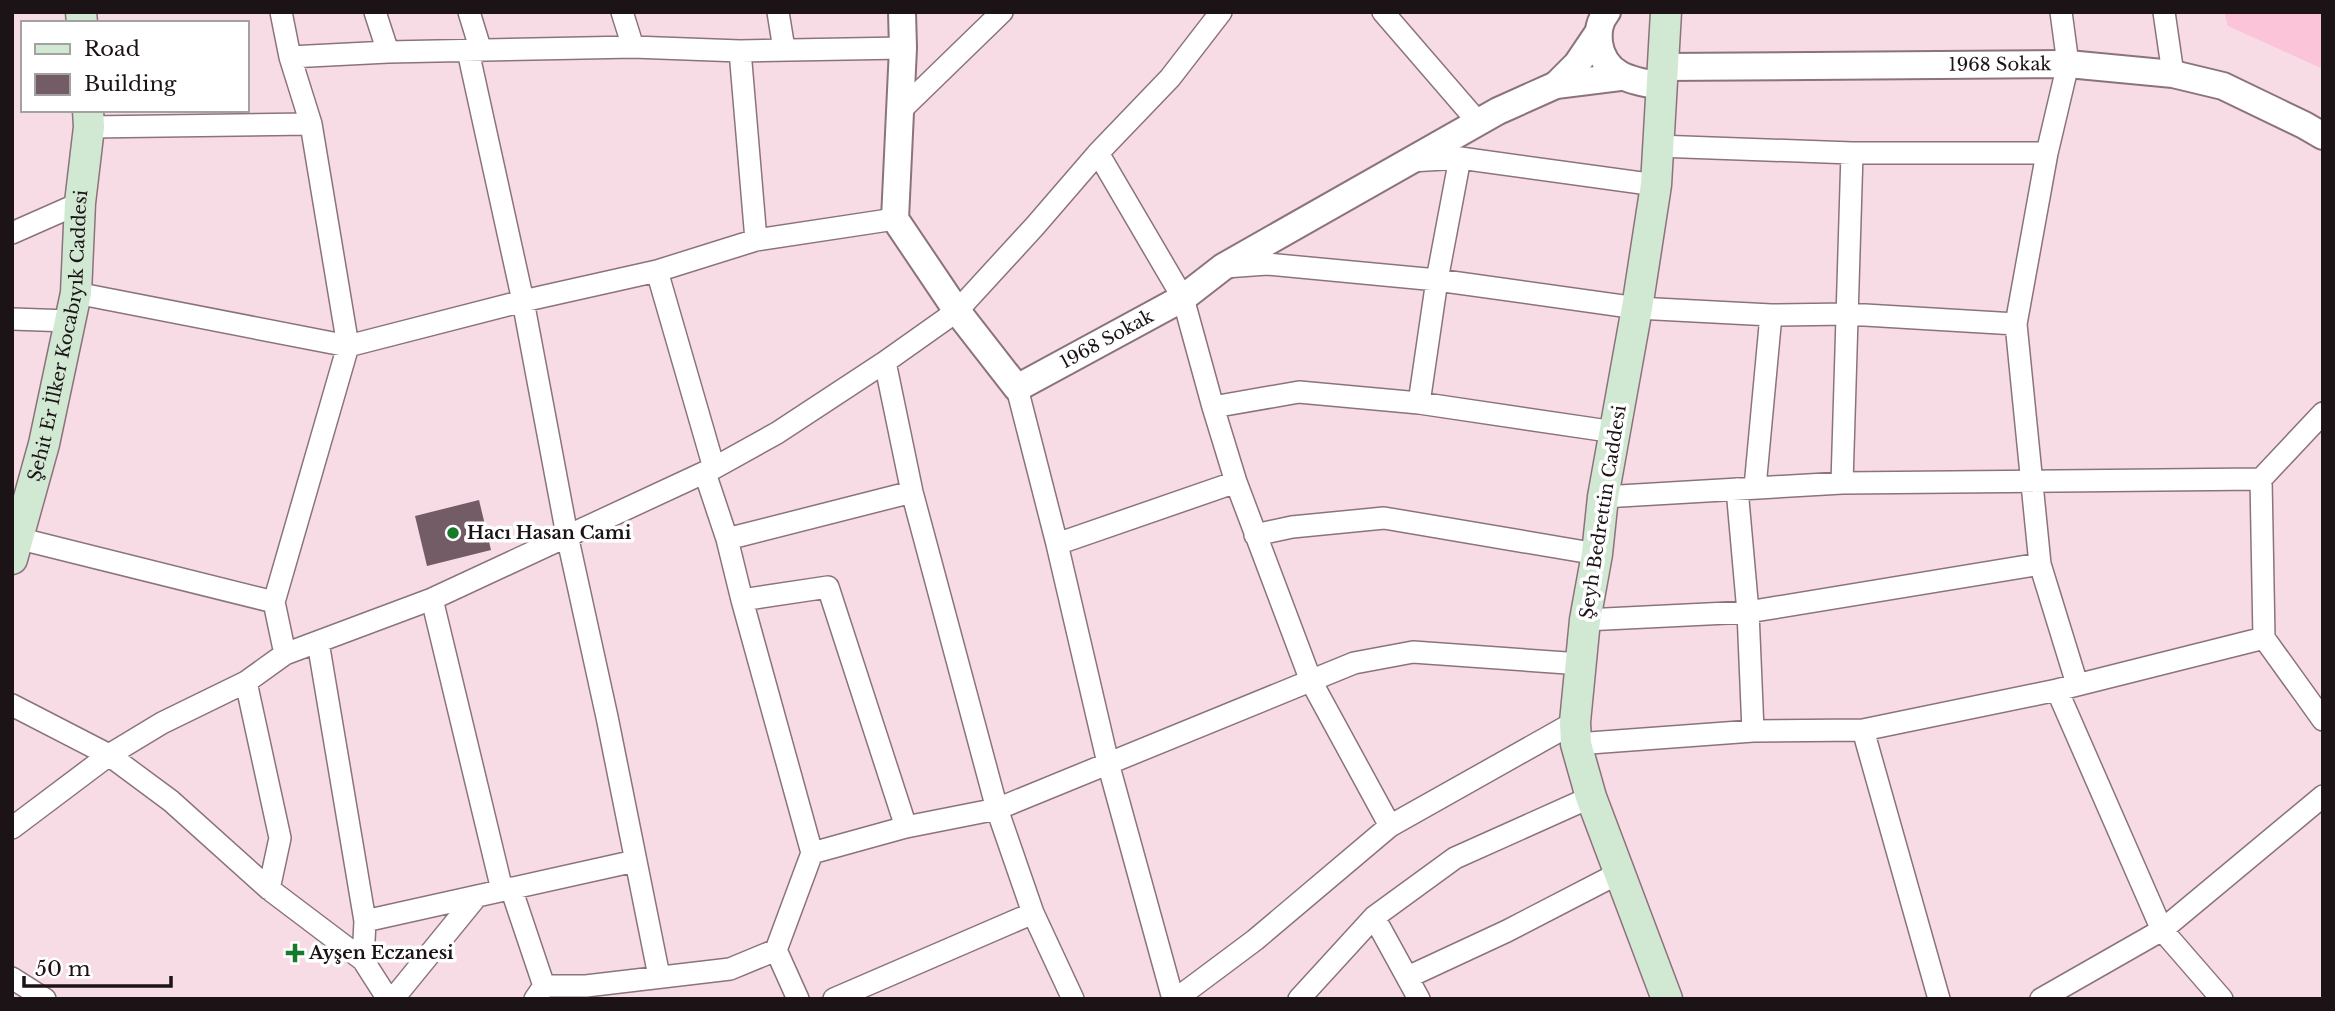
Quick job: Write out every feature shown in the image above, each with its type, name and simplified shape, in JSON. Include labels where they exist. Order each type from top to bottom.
[{"type":"main road","name":"Şeyh Bedrettin Caddesi","points":[[1664,998],[1591,797],[1575,733],[1585,620],[1597,554],[1603,497],[1656,185],[1666,12]]},
{"type":"main road","name":"Şehit Er İlker Kocabıyık Caddesi","points":[[15,548],[44,444],[73,307],[89,119]]},
{"type":"street","points":[[281,12],[290,57],[311,124],[348,346],[274,602],[285,654]]},
{"type":"street","points":[[375,12],[387,52]]},
{"type":"street","points":[[469,12],[567,535],[635,861],[649,985]]},
{"type":"street","points":[[622,12],[633,47]]},
{"type":"street","points":[[778,12],[785,49]]},
{"type":"street","points":[[902,12],[903,48],[895,219],[957,311],[1017,387],[1108,763],[1175,999],[1255,940],[1390,826],[1575,733],[1863,730],[2067,687],[2264,638]]},
{"type":"street","points":[[899,112],[1002,12]]},
{"type":"street","points":[[12,828],[109,755],[162,723],[246,682],[285,654],[432,599],[709,470],[776,433],[885,362],[957,311],[1098,153],[1170,78],[1221,12]]},
{"type":"street","points":[[1383,12],[1478,122]]},
{"type":"street","points":[[2061,12],[2068,64],[2047,153],[2015,324],[2040,564],[2067,687],[2162,930],[2222,999]]},
{"type":"street","points":[[2164,12],[2173,74]]},
{"type":"street","points":[[1602,19],[1600,53],[1608,66],[1620,77]]},
{"type":"street","points":[[1556,85],[1577,64],[1602,19]]},
{"type":"street","points":[[290,57],[387,52],[633,47],[740,51],[903,48]]},
{"type":"street","points":[[740,51],[756,240]]},
{"type":"street","name":"1968 Sokak","points":[[1017,387],[1183,299],[1223,267],[1407,161],[1478,122],[1556,85],[1620,77],[2068,64],[2173,74],[2223,86],[2323,136]]},
{"type":"street","points":[[89,119],[311,124]]},
{"type":"street","points":[[1657,146],[1852,153],[2047,153]]},
{"type":"street","points":[[1098,153],[1183,299],[1236,481],[1311,681],[1390,826]]},
{"type":"street","points":[[1842,483],[1852,153]]},
{"type":"street","points":[[1419,403],[1437,280],[1460,158]]},
{"type":"street","points":[[1407,161],[1460,158],[1656,185]]},
{"type":"street","points":[[12,233],[80,203]]},
{"type":"street","points":[[12,319],[73,307],[348,346],[523,301],[657,271],[756,240],[895,219]]},
{"type":"street","points":[[1223,267],[1267,264],[1437,280],[1637,308],[1771,315],[1848,314],[2015,324]]},
{"type":"street","points":[[657,271],[742,600],[812,853],[776,950],[798,999]]},
{"type":"street","points":[[1753,731],[1746,488],[1771,315]]},
{"type":"street","points":[[885,362],[912,492],[997,808],[1033,913],[1073,999]]},
{"type":"street","points":[[1213,407],[1299,392],[1419,403],[1615,432]]},
{"type":"street","points":[[2323,413],[2261,479],[2264,638],[2323,720]]},
{"type":"street","points":[[1603,497],[1842,483],[2261,479]]},
{"type":"street","points":[[1057,544],[1236,481]]},
{"type":"street","points":[[727,538],[912,492]]},
{"type":"street","points":[[1255,536],[1292,527],[1384,518],[1597,554]]},
{"type":"street","points":[[15,548],[274,602]]},
{"type":"street","points":[[1585,620],[1748,612],[2040,564]]},
{"type":"street","points":[[742,600],[828,587],[906,827]]},
{"type":"street","points":[[432,599],[507,889],[539,993],[586,986],[649,985],[730,969],[776,950]]},
{"type":"street","points":[[318,642],[365,921],[363,960]]},
{"type":"street","points":[[812,853],[906,827],[997,808],[1354,663],[1413,652],[1581,664]]},
{"type":"street","points":[[246,682],[280,838],[269,890]]},
{"type":"street","points":[[12,705],[109,755],[172,801],[269,890],[363,960],[390,999],[477,896]]},
{"type":"street","points":[[1863,730],[1939,999]]},
{"type":"street","points":[[2041,999],[2162,930],[2323,796]]},
{"type":"street","points":[[1299,999],[1374,917],[1455,858],[1591,797]]},
{"type":"street","points":[[365,921],[635,861]]},
{"type":"street","points":[[1408,977],[1507,931],[1619,873]]},
{"type":"street","points":[[834,999],[1033,913]]},
{"type":"street","points":[[1374,917],[1419,999]]},
{"type":"street","points":[[12,978],[37,996]]},
{"type":"shaded area","points":[[2224,12],[2323,12],[2323,69],[2228,26]]},
{"type":"building","name":"Hacı Hasan Cami","points":[[479,500],[491,550],[427,566],[415,516]]},
{"type":"place","name":"Hacı Hasan Cami","points":[[453,533]]},
{"type":"place","name":"Ayşen Eczanesi","points":[[295,953]]}]
